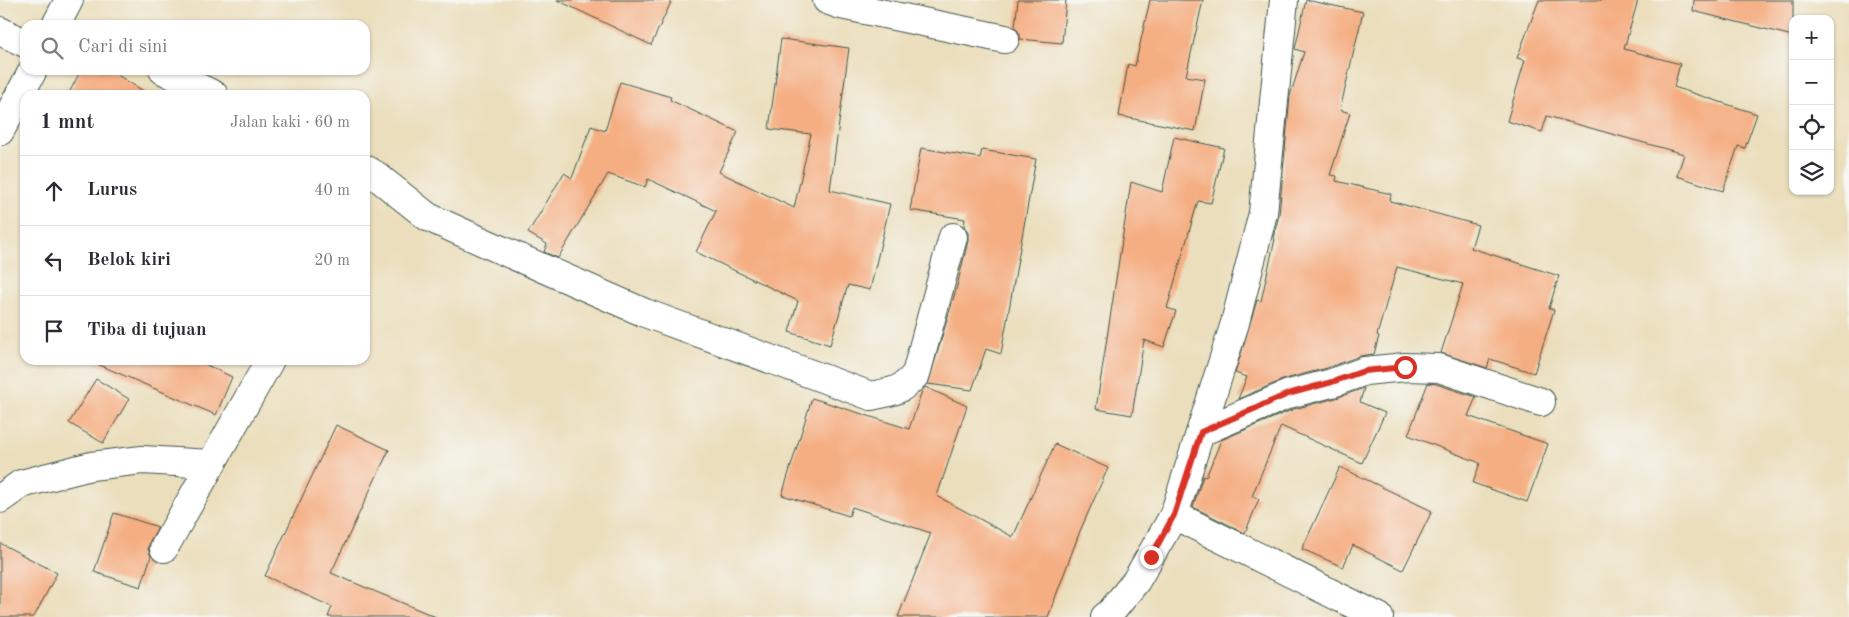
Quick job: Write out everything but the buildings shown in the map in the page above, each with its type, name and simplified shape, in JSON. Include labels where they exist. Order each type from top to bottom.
[{"type":"street","points":[[827,0],[841,5],[1005,39]]},
{"type":"street","points":[[1105,617],[1136,581],[1174,515],[1235,323],[1263,213],[1284,0]]},
{"type":"street","points":[[0,31],[20,40]]},
{"type":"street","points":[[22,90],[30,75]]},
{"type":"street","points":[[173,75],[204,90]]},
{"type":"street","points":[[0,131],[20,94]]},
{"type":"street","points":[[370,179],[428,217],[645,313],[871,396],[888,393],[906,386],[916,374],[953,237]]},
{"type":"street","points":[[164,548],[267,365]]},
{"type":"street","points":[[1201,432],[1288,394],[1364,371],[1389,368],[1439,368],[1541,402]]},
{"type":"street","points":[[0,499],[21,484],[91,466],[142,460],[211,464]]},
{"type":"street","points":[[1174,515],[1379,617]]},
{"type":"route","points":[[1151,557],[1174,515],[1201,432],[1288,394],[1364,371],[1405,367]]}]
